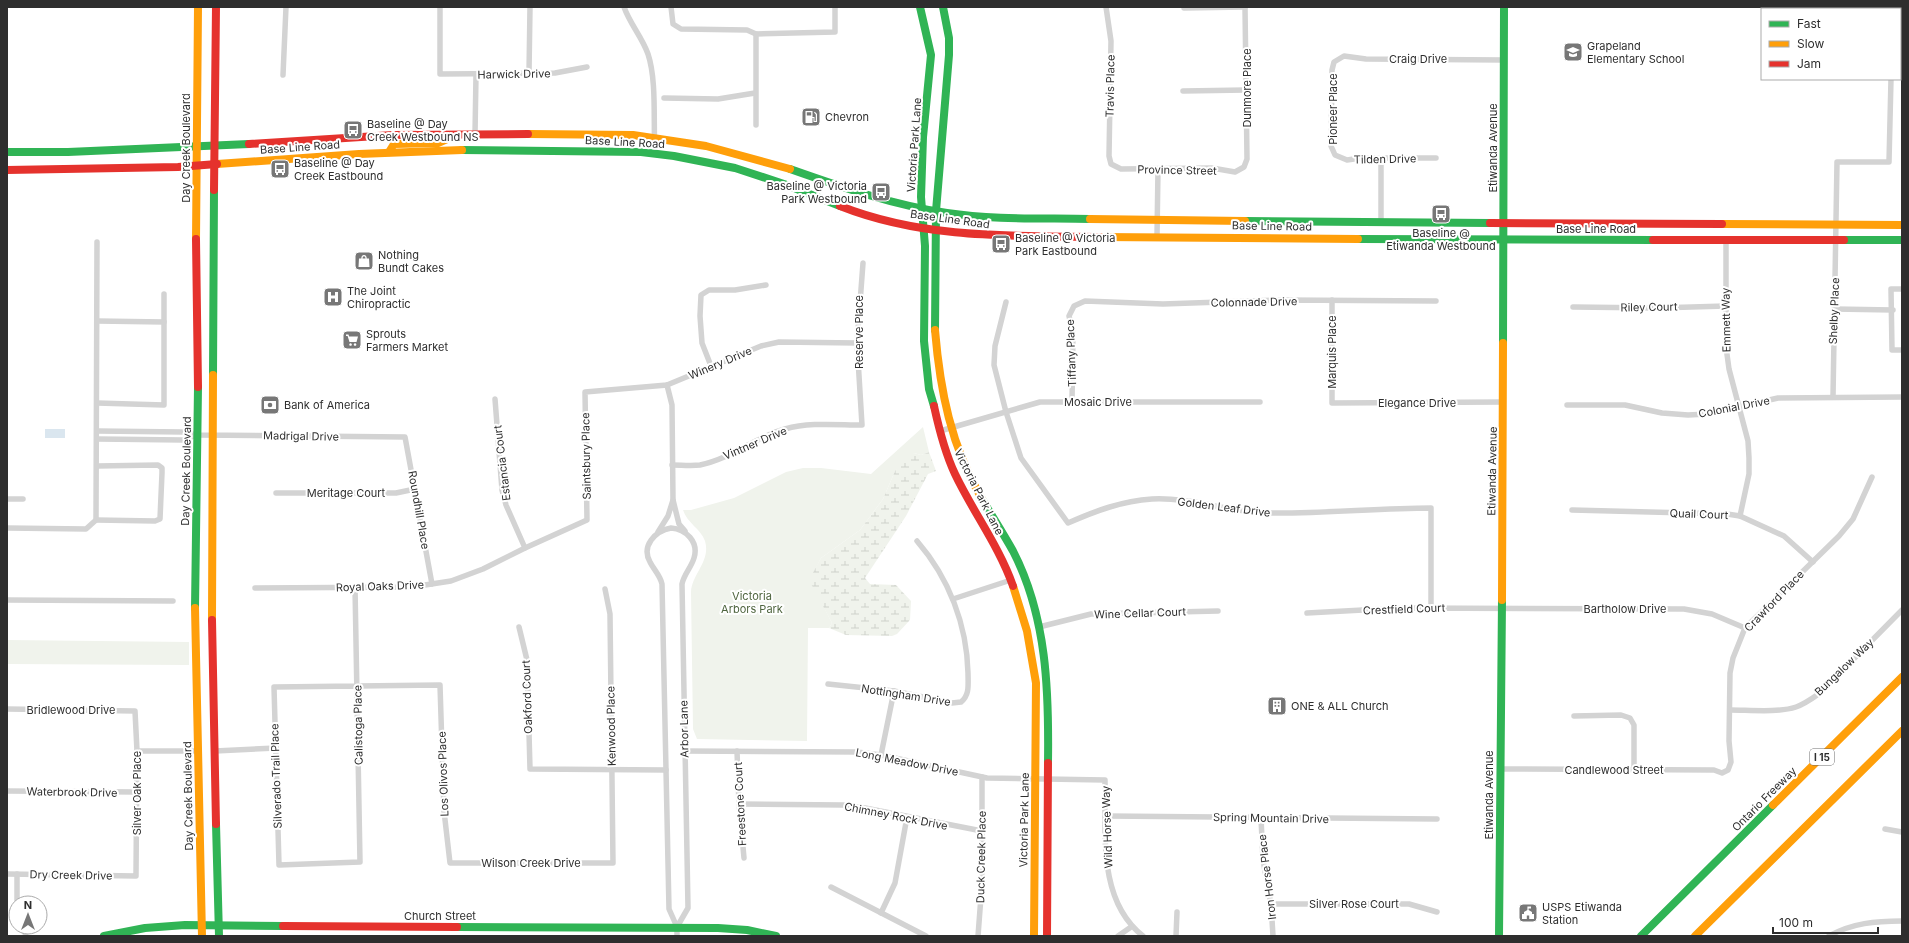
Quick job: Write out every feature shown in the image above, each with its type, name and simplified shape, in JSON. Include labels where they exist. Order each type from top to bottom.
[{"type":"main road","name":"Day Creek Boulevard","points":[[198,7],[195,595],[202,936]]},
{"type":"main road","points":[[216,7],[216,164],[211,593],[219,936]]},
{"type":"main road","name":"Victoria Park Lane","points":[[920,7],[930,55],[929,88],[923,137],[922,208],[924,228],[924,341],[929,389],[940,431],[955,473],[1006,566],[1027,631],[1036,683],[1034,936]]},
{"type":"main road","name":"Victoria Park Lane","points":[[943,7],[948,38],[948,55],[936,211],[935,327],[938,363],[951,428],[970,479],[1013,552],[1026,582],[1039,627],[1047,667],[1049,699],[1048,936]]},
{"type":"main road","name":"Etiwanda Avenue","points":[[1499,936],[1504,402],[1504,7]]},
{"type":"main road","points":[[389,152],[394,144],[438,143],[459,134]]},
{"type":"main road","name":"Base Line Road","points":[[7,152],[68,152],[197,147],[393,135],[585,134],[654,137],[706,146],[758,158],[866,195],[936,211],[1006,218],[1158,221],[1902,225]]},
{"type":"main road","name":"Base Line Road","points":[[7,170],[197,166],[389,152],[449,150],[655,153],[735,168],[784,184],[855,212],[936,231],[1012,237],[1157,236],[1504,240],[1902,240]]},
{"type":"main road","name":"Ontario Freeway","points":[[1641,936],[1902,677]]},
{"type":"main road","points":[[1695,936],[1902,731]]},
{"type":"main road","name":"Church Street","points":[[104,936],[145,928],[218,926],[677,932],[738,929],[776,936]]},
{"type":"street","points":[[283,75],[286,7]]},
{"type":"street","name":"Harwick Drive","points":[[440,7],[440,74],[476,75],[555,73],[587,67]]},
{"type":"street","points":[[529,73],[530,7]]},
{"type":"street","points":[[624,7],[643,43],[652,70],[655,153]]},
{"type":"street","points":[[671,7],[673,24],[681,30],[747,30],[756,34],[835,32],[834,7]]},
{"type":"street","name":"Travis Place","points":[[1106,7],[1111,41],[1109,156],[1111,164]]},
{"type":"street","points":[[1184,8],[1245,7]]},
{"type":"street","name":"Dunmore Place","points":[[1244,167],[1247,160],[1245,7]]},
{"type":"street","points":[[1839,7],[1891,8]]},
{"type":"street","points":[[756,34],[756,125]]},
{"type":"street","name":"Craig Drive","points":[[1334,62],[1344,56],[1366,59],[1504,60]]},
{"type":"street","name":"Pioneer Place","points":[[1334,62],[1332,70],[1331,146],[1335,155]]},
{"type":"street","points":[[475,134],[476,75]]},
{"type":"street","name":"Shelby Place","points":[[1833,397],[1837,162],[1889,162],[1891,80]]},
{"type":"street","points":[[1183,90],[1246,90]]},
{"type":"street","points":[[664,98],[718,99],[755,93]]},
{"type":"street","name":"Tilden Drive","points":[[1335,155],[1347,160],[1361,158],[1436,158]]},
{"type":"street","points":[[1381,158],[1381,221]]},
{"type":"street","name":"Province Street","points":[[1111,164],[1121,169],[1212,168],[1235,172],[1244,167]]},
{"type":"street","points":[[1157,236],[1158,169]]},
{"type":"street","name":"Emmett Way","points":[[1726,240],[1727,356],[1748,442],[1749,458],[1749,474],[1740,516]]},
{"type":"street","points":[[96,520],[97,242]]},
{"type":"street","name":"Reserve Place","points":[[862,426],[857,343],[863,263]]},
{"type":"street","points":[[711,366],[702,343],[701,295],[709,290],[735,290],[766,285]]},
{"type":"street","points":[[1902,289],[1891,289],[1893,310],[1892,350],[1902,350]]},
{"type":"street","points":[[97,403],[164,404],[164,294]]},
{"type":"street","name":"Colonnade Drive","points":[[1074,306],[1085,301],[1162,304],[1332,300],[1436,301]]},
{"type":"street","name":"Marquis Place","points":[[1332,300],[1332,403]]},
{"type":"street","points":[[1006,302],[995,346],[994,365],[1006,412]]},
{"type":"street","name":"Tiffany Place","points":[[1072,402],[1073,332],[1069,316],[1074,306]]},
{"type":"street","name":"Riley Court","points":[[1573,307],[1657,308],[1726,306]]},
{"type":"street","points":[[1834,309],[1893,310]]},
{"type":"street","points":[[97,321],[164,322]]},
{"type":"street","name":"Winery Drive","points":[[585,392],[667,385],[761,346],[779,342],[857,343]]},
{"type":"street","name":"Arbor Lane","points":[[667,385],[672,405],[673,500],[679,524],[693,542],[695,555],[683,578],[682,584],[688,908],[677,932]]},
{"type":"street","name":"Saintsbury Place","points":[[585,392],[587,520]]},
{"type":"street","name":"Colonial Drive","points":[[1567,405],[1625,405],[1662,413],[1688,415],[1707,414],[1778,398],[1902,397]]},
{"type":"street","name":"Estancia Court","points":[[495,399],[502,490],[506,505],[525,548]]},
{"type":"street","name":"Mosaic Drive","points":[[940,431],[1040,402],[1260,402]]},
{"type":"street","name":"Elegance Drive","points":[[1332,403],[1504,402]]},
{"type":"street","name":"Golden Leaf Drive","points":[[1006,412],[1021,458],[1068,523],[1102,508],[1128,502],[1153,499],[1183,501],[1232,510],[1262,513],[1312,513],[1384,508],[1432,508],[1431,608]]},
{"type":"street","name":"Vintner Drive","points":[[672,465],[700,465],[728,455],[760,439],[786,429],[810,425],[862,426]]},
{"type":"street","points":[[97,431],[183,432],[197,435]]},
{"type":"street","points":[[96,439],[183,440],[197,435]]},
{"type":"street","name":"Madrigal Drive","points":[[197,435],[406,437]]},
{"type":"street","name":"Roundhill Place","points":[[406,437],[432,584]]},
{"type":"street","points":[[7,528],[86,529],[96,520],[155,521],[160,519],[162,468],[158,465],[97,466]]},
{"type":"street","name":"Crawford Place","points":[[1728,770],[1731,762],[1730,673],[1733,658],[1745,628],[1813,562],[1854,519],[1872,477]]},
{"type":"street","name":"Meritage Court","points":[[276,493],[396,493],[415,489]]},
{"type":"street","points":[[7,499],[23,499]]},
{"type":"street","name":"Arbor Lane","points":[[673,500],[666,522],[650,542],[648,556],[650,564],[659,576],[662,584],[669,910],[677,932]]},
{"type":"street","name":"Quail Court","points":[[1572,510],[1726,514],[1740,516],[1784,536],[1813,562]]},
{"type":"street","name":"Royal Oaks Drive","points":[[255,588],[412,587],[451,581],[483,569],[587,520]]},
{"type":"street","points":[[657,533],[671,528],[686,533]]},
{"type":"street","points":[[917,541],[940,574],[953,599],[1011,580]]},
{"type":"street","name":"Calistoga Place","points":[[279,865],[360,862],[355,587]]},
{"type":"street","name":"Kenwood Place","points":[[605,589],[610,614],[613,863]]},
{"type":"street","name":"Nottingham Drive","points":[[828,684],[894,690],[952,703],[962,702],[967,694],[967,652],[959,617],[953,599]]},
{"type":"street","points":[[7,600],[173,601]]},
{"type":"street","name":"Crestfield Court","points":[[1307,613],[1431,608],[1501,608]]},
{"type":"street","name":"Bartholow Drive","points":[[1501,608],[1684,609],[1712,614],[1745,628]]},
{"type":"street","name":"Bungalow Way","points":[[1730,710],[1782,710],[1796,708],[1820,693],[1902,610]]},
{"type":"street","name":"Wine Cellar Court","points":[[1039,627],[1090,614],[1218,611]]},
{"type":"street","name":"Oakford Court","points":[[519,627],[527,660],[530,769],[612,770]]},
{"type":"street","name":"Los Olivos Place","points":[[357,686],[440,685],[444,811],[450,862]]},
{"type":"street","name":"Silverado Trail Place","points":[[279,865],[274,687],[357,686]]},
{"type":"street","points":[[881,755],[894,690]]},
{"type":"street","name":"Bridlewood Drive","points":[[7,710],[135,711]]},
{"type":"street","name":"Silver Oak Place","points":[[135,711],[137,752],[136,876]]},
{"type":"street","points":[[1574,716],[1621,715],[1630,718],[1634,725],[1634,770]]},
{"type":"street","points":[[215,750],[276,748]]},
{"type":"street","name":"Long Meadow Drive","points":[[684,750],[844,751],[881,755],[982,777],[1105,780]]},
{"type":"street","points":[[137,752],[198,751]]},
{"type":"street","name":"Freestone Court","points":[[737,751],[738,804],[744,858]]},
{"type":"street","name":"Candlewood Street","points":[[1500,769],[1714,770],[1722,772],[1728,770]]},
{"type":"street","points":[[612,770],[666,770]]},
{"type":"street","name":"Duck Creek Place","points":[[978,936],[982,883],[982,777]]},
{"type":"street","name":"Wild Horse Way","points":[[1105,780],[1106,865],[1114,894],[1131,926],[1143,936]]},
{"type":"street","name":"Waterbrook Drive","points":[[7,791],[137,792]]},
{"type":"street","name":"Chimney Rock Drive","points":[[738,804],[843,805],[982,831]]},
{"type":"street","name":"Spring Mountain Drive","points":[[1106,816],[1437,819]]},
{"type":"street","points":[[881,913],[895,884],[907,817]]},
{"type":"street","name":"Iron Horse Place","points":[[1261,818],[1263,860],[1271,904],[1273,936]]},
{"type":"street","points":[[1885,829],[1902,832]]},
{"type":"street","name":"Wilson Creek Drive","points":[[450,862],[613,863]]},
{"type":"street","name":"Dry Creek Drive","points":[[7,874],[136,876]]},
{"type":"street","points":[[17,874],[17,895]]},
{"type":"street","points":[[831,887],[926,936]]},
{"type":"street","name":"Silver Rose Court","points":[[1271,904],[1409,904],[1437,912]]},
{"type":"street","points":[[1176,936],[1177,912]]},
{"type":"street","points":[[1829,936],[1843,929],[1865,923],[1902,921]]},
{"type":"street","points":[[1118,936],[1131,926]]},
{"type":"green space","name":"Victoria Arbors Park","points":[[923,427],[929,452],[921,455],[914,453],[895,471],[883,499],[860,530],[821,558],[810,580],[832,623],[829,628],[808,628],[807,741],[697,739],[693,729],[691,592],[694,579],[703,561],[706,548],[703,537],[685,515],[683,510],[691,510],[734,498],[786,472],[803,468],[821,468],[871,474]]},
{"type":"green space","points":[[929,452],[936,471],[928,474],[906,516],[865,578],[870,584],[896,585],[911,601],[910,620],[897,634],[892,636],[846,635],[829,628],[832,623],[809,580],[821,558],[860,530],[883,499],[895,471],[907,455],[914,453],[921,455]]},
{"type":"green space","points":[[7,640],[189,642],[189,665],[7,664]]},
{"type":"shaded area","points":[[45,429],[65,429],[65,438],[45,438]]},
{"type":"traffic: fast","points":[[920,7],[931,55],[923,137],[921,197],[925,246],[924,341],[929,389],[934,406]]},
{"type":"traffic: fast","points":[[935,330],[936,211],[949,55],[949,38],[943,7]]},
{"type":"traffic: fast","points":[[1503,343],[1504,7]]},
{"type":"traffic: fast","points":[[7,152],[68,152],[249,144]]},
{"type":"traffic: fast","points":[[462,150],[641,152],[674,156],[735,168],[784,184],[840,206]]},
{"type":"traffic: fast","points":[[790,169],[848,189],[927,210],[1001,218],[1090,219]]},
{"type":"traffic: fast","points":[[213,375],[214,190]]},
{"type":"traffic: fast","points":[[1245,221],[1490,223]]},
{"type":"traffic: fast","points":[[1358,239],[1653,240]]},
{"type":"traffic: fast","points":[[1844,240],[1902,240]]},
{"type":"traffic: fast","points":[[195,608],[198,387]]},
{"type":"traffic: fast","points":[[982,499],[1013,551],[1033,602],[1044,655],[1048,709],[1048,763]]},
{"type":"traffic: fast","points":[[1499,936],[1502,600]]},
{"type":"traffic: fast","points":[[1641,936],[1773,805]]},
{"type":"traffic: fast","points":[[216,824],[219,936]]},
{"type":"traffic: fast","points":[[104,936],[145,928],[185,925],[283,926]]},
{"type":"traffic: fast","points":[[457,927],[718,928],[747,930],[776,936]]},
{"type":"traffic: slow","points":[[196,239],[198,7]]},
{"type":"traffic: slow","points":[[528,134],[633,135],[706,146],[790,169]]},
{"type":"traffic: slow","points":[[389,152],[394,144],[438,143],[454,136]]},
{"type":"traffic: slow","points":[[217,164],[359,154],[462,150]]},
{"type":"traffic: slow","points":[[1090,219],[1245,221]]},
{"type":"traffic: slow","points":[[1722,224],[1902,225]]},
{"type":"traffic: slow","points":[[1100,237],[1358,239]]},
{"type":"traffic: slow","points":[[935,330],[940,374],[949,418],[962,459],[982,499]]},
{"type":"traffic: slow","points":[[1502,600],[1503,343]]},
{"type":"traffic: slow","points":[[212,620],[213,375]]},
{"type":"traffic: slow","points":[[1013,586],[1027,631],[1036,683],[1034,936]]},
{"type":"traffic: slow","points":[[195,608],[202,936]]},
{"type":"traffic: slow","points":[[1773,805],[1902,677]]},
{"type":"traffic: slow","points":[[1695,936],[1902,731]]},
{"type":"traffic: jam","points":[[214,190],[216,7]]},
{"type":"traffic: jam","points":[[249,144],[393,135],[528,134]]},
{"type":"traffic: jam","points":[[7,170],[178,167],[217,164]]},
{"type":"traffic: jam","points":[[840,206],[871,217],[903,225],[968,234],[1100,237]]},
{"type":"traffic: jam","points":[[1490,223],[1722,224]]},
{"type":"traffic: jam","points":[[196,239],[198,387]]},
{"type":"traffic: jam","points":[[1653,240],[1844,240]]},
{"type":"traffic: jam","points":[[934,406],[951,466],[1001,557],[1013,586]]},
{"type":"traffic: jam","points":[[212,620],[216,824]]},
{"type":"traffic: jam","points":[[1047,936],[1048,763]]},
{"type":"traffic: jam","points":[[283,926],[457,927]]},
{"type":"place","name":"Grapeland Elementary School","points":[[1573,52]]},
{"type":"place","name":"Chevron","points":[[811,117]]},
{"type":"place","name":"Baseline @ Day Creek Westbound NS","points":[[353,130]]},
{"type":"place","name":"Baseline @ Day Creek Eastbound","points":[[280,169]]},
{"type":"place","name":"Baseline @ Victoria Park Westbound","points":[[881,192]]},
{"type":"place","name":"Baseline @ Etiwanda Westbound","points":[[1441,214]]},
{"type":"place","name":"Baseline @ Victoria Park Eastbound","points":[[1001,244]]},
{"type":"place","name":"Nothing Bundt Cakes","points":[[364,261]]},
{"type":"place","name":"The Joint Chiropractic","points":[[333,297]]},
{"type":"place","name":"Sprouts Farmers Market","points":[[352,340]]},
{"type":"place","name":"Bank of America","points":[[270,405]]},
{"type":"place","name":"ONE & ALL Church","points":[[1277,706]]},
{"type":"place","name":"USPS Etiwanda Station","points":[[1528,913]]}]
